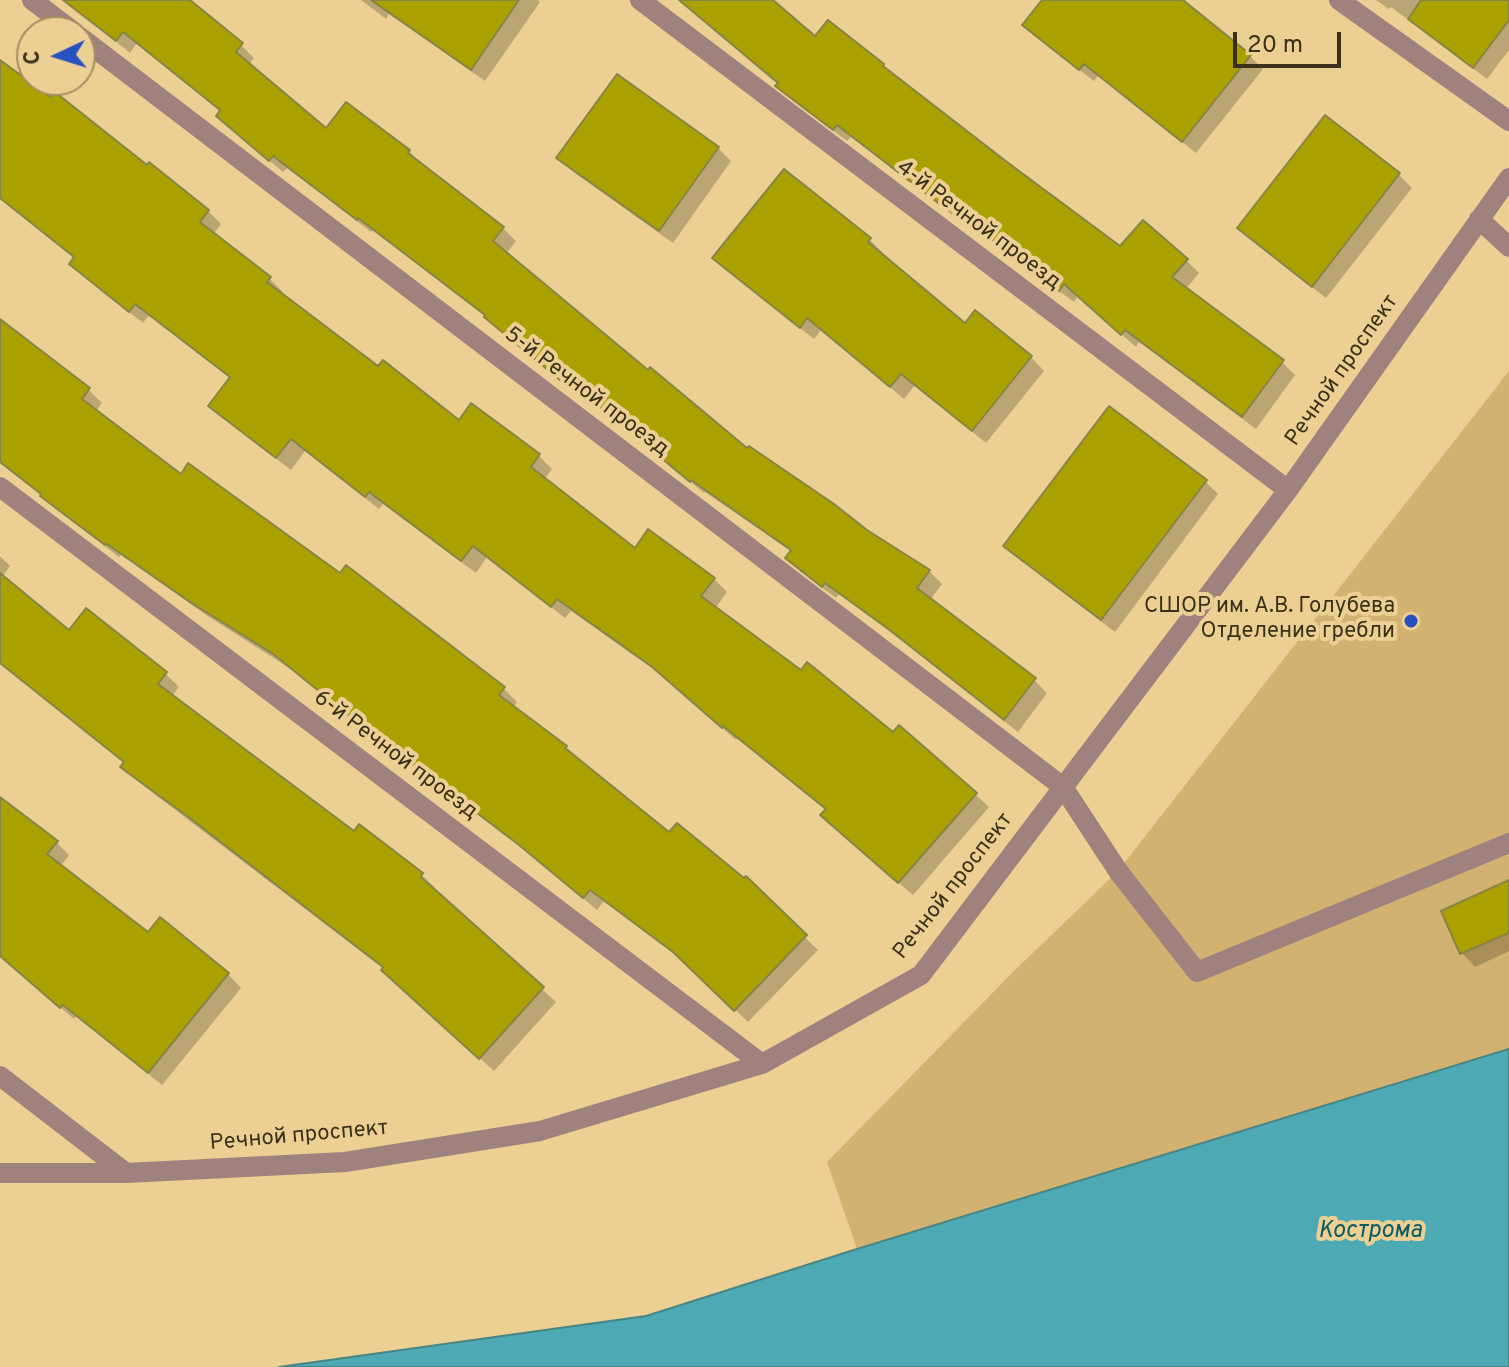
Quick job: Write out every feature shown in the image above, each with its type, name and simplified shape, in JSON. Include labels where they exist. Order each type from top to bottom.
[{"type":"street","points":[[32,0],[53,16]]},
{"type":"street","name":"4-й Речной проезд","points":[[640,0],[1288,490]]},
{"type":"street","points":[[1339,0],[1509,121]]},
{"type":"street","name":"5-й Речной проезд","points":[[96,49],[1063,787],[1118,871],[1197,972],[1509,843]]},
{"type":"street","name":"Речной проспект","points":[[0,1173],[126,1173],[345,1162],[540,1131],[762,1064],[921,975],[1288,490],[1509,178]]},
{"type":"street","points":[[1479,219],[1509,247]]},
{"type":"street","name":"6-й Речной проезд","points":[[0,487],[762,1064]]},
{"type":"street","points":[[0,1076],[126,1173]]},
{"type":"shaded area","name":"СШОР им. А.В. Голубева Отделение гребли","points":[[1509,371],[1509,1049],[857,1249],[827,1162],[1013,972],[1118,871]]},
{"type":"water","name":"Кострома","points":[[1509,1049],[1509,1367],[279,1367],[646,1316]]},
{"type":"building","points":[[63,0],[190,0],[243,43],[236,52],[326,128],[346,102],[504,227],[493,241],[648,370],[650,367],[747,448],[749,446],[867,530],[930,570],[917,588],[1036,678],[1004,720],[887,628],[825,583],[822,587],[785,558],[791,550],[690,482],[569,381],[566,385],[485,315],[358,218],[273,156],[269,161],[216,116],[220,110],[123,32],[116,41],[96,26],[96,16],[84,16]]},
{"type":"building","points":[[371,0],[519,0],[471,70]]},
{"type":"building","points":[[679,0],[773,0],[815,36],[828,20],[1007,162],[1120,246],[1143,220],[1188,259],[1172,277],[1284,360],[1242,417],[1125,330],[1121,335],[1064,284],[1059,291],[837,125],[833,130],[775,86],[778,83]]},
{"type":"building","points":[[1042,0],[1183,0],[1251,55],[1182,142],[1084,64],[1079,70],[1022,25]]},
{"type":"building","points":[[1421,0],[1509,0],[1509,20],[1473,68],[1408,19]]},
{"type":"building","points":[[0,60],[16,72],[16,96],[60,96],[209,210],[200,222],[271,277],[267,282],[378,366],[383,360],[459,420],[471,403],[540,454],[531,467],[635,548],[648,529],[715,578],[701,596],[801,670],[807,662],[893,732],[899,725],[977,793],[898,883],[820,815],[826,809],[722,728],[651,666],[557,599],[551,607],[473,546],[461,561],[369,492],[365,497],[291,439],[276,458],[208,406],[230,377],[135,304],[129,312],[69,264],[74,257],[0,198]]},
{"type":"building","points":[[617,74],[719,147],[659,231],[556,158]]},
{"type":"building","points":[[1325,115],[1400,173],[1312,287],[1237,228]]},
{"type":"building","points":[[784,169],[871,238],[868,242],[965,323],[975,310],[1032,356],[972,431],[901,374],[890,387],[807,318],[800,328],[712,258]]},
{"type":"building","points":[[0,319],[90,388],[82,399],[181,474],[188,463],[340,573],[346,565],[505,687],[499,695],[567,746],[565,748],[669,832],[677,823],[744,878],[746,876],[807,935],[734,1011],[673,952],[590,890],[583,898],[273,654],[105,545],[40,496],[0,462]]},
{"type":"building","points":[[1109,406],[1207,480],[1101,620],[1003,546]]},
{"type":"building","points":[[0,573],[69,630],[86,608],[167,672],[158,684],[354,831],[359,824],[423,873],[421,877],[544,987],[479,1059],[381,970],[383,967],[120,767],[124,762],[0,663]]},
{"type":"building","points":[[0,797],[58,841],[47,854],[148,932],[160,917],[229,973],[148,1073],[63,1005],[60,1008],[0,956]]},
{"type":"building","points":[[1509,880],[1509,933],[1460,954],[1441,911]]},
{"type":"place","name":"СШОР им. А.В. Голубева Отделение гребли","points":[[1411,621]]}]
